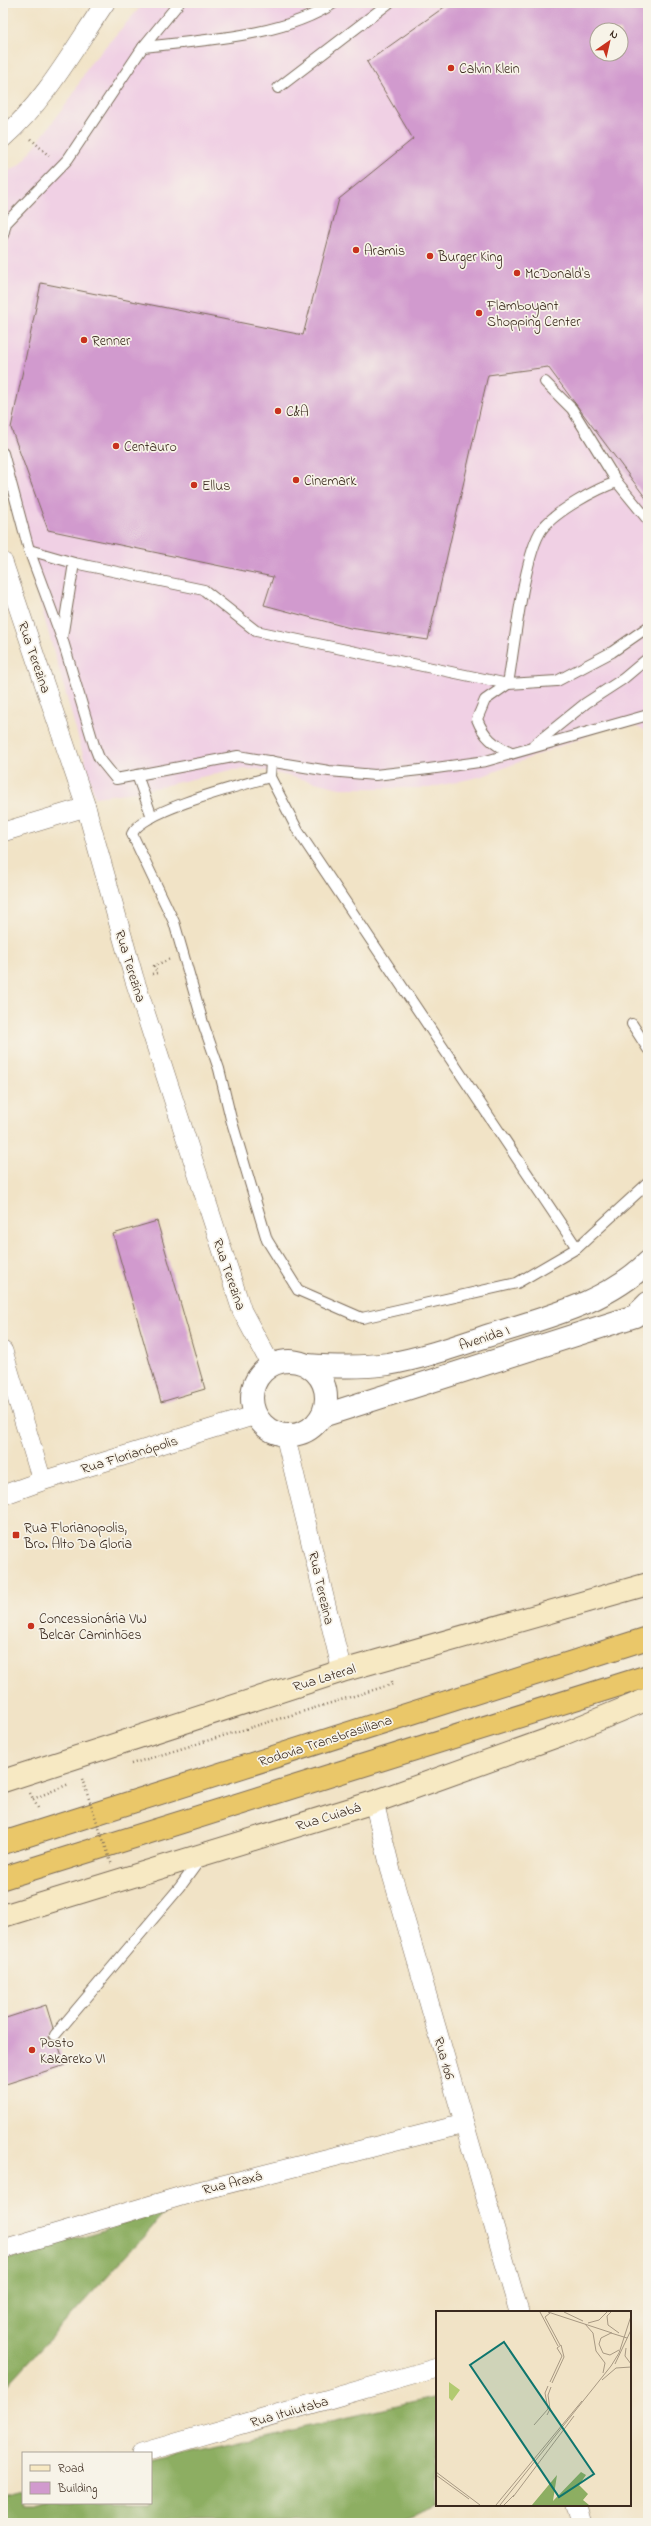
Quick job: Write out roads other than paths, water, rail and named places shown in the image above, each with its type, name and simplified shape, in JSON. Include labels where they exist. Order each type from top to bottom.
[{"type":"highway","name":"Rodovia Transbrasiliana","points":[[3,1843],[648,1638]]},
{"type":"highway","points":[[3,1878],[648,1676]]},
{"type":"main road","name":"Rua Lateral","points":[[11,1778],[342,1671],[648,1584]]},
{"type":"main road","name":"Rua Cuiabá","points":[[3,1916],[374,1802],[563,1734],[648,1699]]},
{"type":"street","points":[[3,138],[32,111],[45,95],[105,3]]},
{"type":"street","name":"Rua Terezina","points":[[3,562],[86,807],[134,978],[242,1311],[271,1365]]},
{"type":"street","points":[[3,832],[86,807]]},
{"type":"street","name":"Avenida I","points":[[306,1365],[344,1368],[387,1364],[418,1358],[583,1305],[636,1274],[648,1262]]},
{"type":"street","name":"Avenida I","points":[[322,1416],[644,1310]]},
{"type":"street","points":[[3,1350],[42,1481]]},
{"type":"street","points":[[289,1361],[306,1365],[316,1372],[326,1393],[326,1404],[322,1416],[310,1431],[301,1435],[286,1436],[268,1429],[256,1414],[252,1405],[254,1386],[258,1377],[271,1365],[289,1361]]},
{"type":"street","name":"Rua Florianópolis","points":[[3,1495],[42,1481],[256,1414]]},
{"type":"street","name":"Rua Terezina","points":[[286,1436],[342,1671]]},
{"type":"street","name":"Rua 106","points":[[374,1802],[392,1875],[519,2311]]},
{"type":"street","name":"Rua Araxá","points":[[3,2249],[195,2192],[464,2124]]},
{"type":"street","name":"Rua Ituiutaba","points":[[145,2452],[436,2368]]},
{"type":"street","points":[[577,2506],[582,2523]]},
{"type":"lane","points":[[3,235],[6,223],[68,159],[143,47],[179,3]]},
{"type":"lane","points":[[143,47],[248,35],[321,12],[334,3]]},
{"type":"lane","points":[[278,88],[389,3]]},
{"type":"lane","points":[[545,382],[572,409],[617,482],[648,520]]},
{"type":"lane","points":[[3,453],[29,550],[62,638],[99,758],[116,779],[238,756],[329,771],[375,775],[486,761],[648,715]]},
{"type":"lane","points":[[511,753],[498,747],[487,738],[478,719],[486,700],[508,684],[531,553],[542,528],[564,510],[591,492],[617,482]]},
{"type":"lane","points":[[29,550],[74,563],[204,590],[256,631],[508,684],[557,681],[612,652],[648,627]]},
{"type":"lane","points":[[62,638],[74,563]]},
{"type":"lane","points":[[531,747],[586,703],[623,679],[648,658]]},
{"type":"lane","points":[[271,761],[270,777],[298,831],[577,1248]]},
{"type":"lane","points":[[137,775],[152,817]]},
{"type":"lane","points":[[270,777],[194,800],[152,817],[135,827],[132,834],[174,922],[203,1023],[219,1069],[231,1119],[266,1240],[298,1290],[362,1318],[517,1283],[577,1248],[648,1183]]},
{"type":"lane","points":[[632,1024],[648,1048]]},
{"type":"lane","points":[[55,2035],[175,1894],[204,1854]]},
{"type":"place","name":"Calvin Klein","points":[[451,68]]},
{"type":"place","name":"Aramis","points":[[356,250]]},
{"type":"place","name":"Burger King","points":[[430,256]]},
{"type":"place","name":"McDonald's","points":[[517,273]]},
{"type":"place","name":"Flamboyant Shopping Center","points":[[479,313]]},
{"type":"place","name":"Renner","points":[[84,340]]},
{"type":"place","name":"C&A","points":[[278,411]]},
{"type":"place","name":"Centauro","points":[[116,446]]},
{"type":"place","name":"Cinemark","points":[[296,480]]},
{"type":"place","name":"Ellus","points":[[194,485]]},
{"type":"place","name":"Rua Florianopolis, Bro. Alto Da Gloria","points":[[16,1535]]},
{"type":"place","name":"Concessionária VW Belcar Caminhões","points":[[31,1626]]},
{"type":"place","name":"Posto Kakareko VI","points":[[32,2050]]}]
